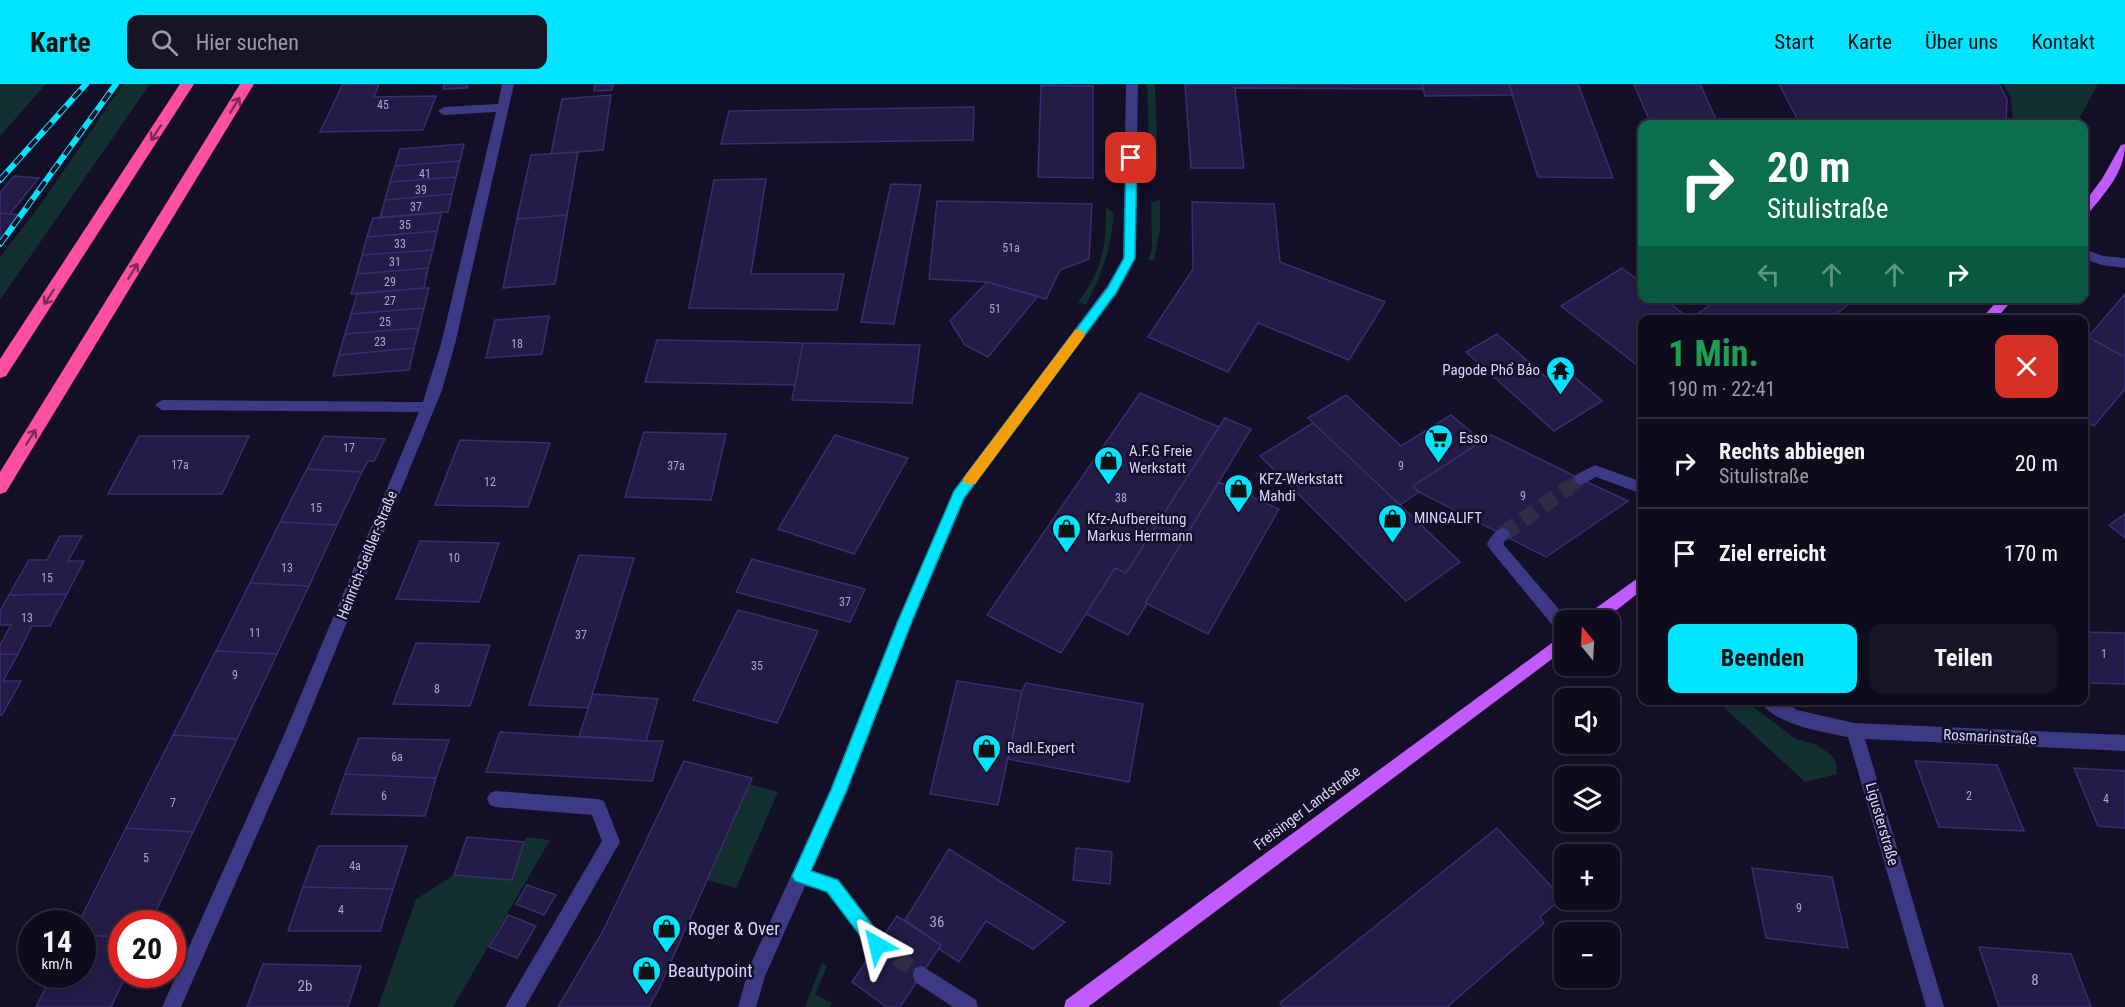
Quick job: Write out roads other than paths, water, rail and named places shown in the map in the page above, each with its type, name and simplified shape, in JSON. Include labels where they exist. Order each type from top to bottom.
[{"type":"highway","points":[[0,372],[187,84]]},
{"type":"highway","points":[[0,487],[247,84]]},
{"type":"main road","points":[[2088,206],[2107,181],[2125,148]]},
{"type":"main road","points":[[1991,315],[2003,303]]},
{"type":"main road","points":[[1607,610],[1638,589]]},
{"type":"main road","name":"Freisinger Landstraße","points":[[1073,1007],[1554,648]]},
{"type":"street","name":"Heinrich-Geißler-Straße","points":[[171,1007],[292,737],[428,407],[448,344],[508,84]]},
{"type":"street","points":[[747,1007],[756,975],[838,792],[905,621],[959,495],[1112,290],[1129,258],[1132,84]]},
{"type":"street","points":[[444,111],[501,108]]},
{"type":"street","points":[[2088,255],[2125,263]]},
{"type":"street","points":[[162,405],[428,407]]},
{"type":"street","points":[[1581,479],[1595,471],[1638,487]]},
{"type":"street","points":[[1503,534],[1494,544],[1554,615]]},
{"type":"street","points":[[1775,705],[1793,717],[1854,731]]},
{"type":"street","name":"Rosmarinstraße","points":[[1854,731],[2125,743]]},
{"type":"street","name":"Ligusterstraße","points":[[1854,731],[1935,1007]]},
{"type":"street","points":[[496,799],[598,807],[611,842],[514,1007]]},
{"type":"street","points":[[800,876],[832,885],[877,945]]},
{"type":"street","points":[[922,975],[969,1007]]},
{"type":"tunnel","points":[[1569,487],[1581,479]]},
{"type":"tunnel","points":[[1503,534],[1571,486]]},
{"type":"tunnel","points":[[877,944],[922,975]]},
{"type":"railway","points":[[0,180],[86,84]]},
{"type":"railway","points":[[0,244],[116,84]]},
{"type":"place","name":"Pagode Phổ Bảo","points":[[1561,396]]},
{"type":"place","name":"Esso","points":[[1438,464]]},
{"type":"place","name":"A.F.G Freie Werkstatt","points":[[1108,486]]},
{"type":"place","name":"KFZ-Werkstatt Mahdi","points":[[1238,514]]},
{"type":"place","name":"MINGALIFT","points":[[1393,544]]},
{"type":"place","name":"Kfz-Aufbereitung Markus Herrmann","points":[[1066,554]]},
{"type":"place","name":"Radl.Expert","points":[[986,774]]},
{"type":"place","name":"Roger & Over","points":[[667,954]]},
{"type":"place","name":"Beautypoint","points":[[647,996]]}]
